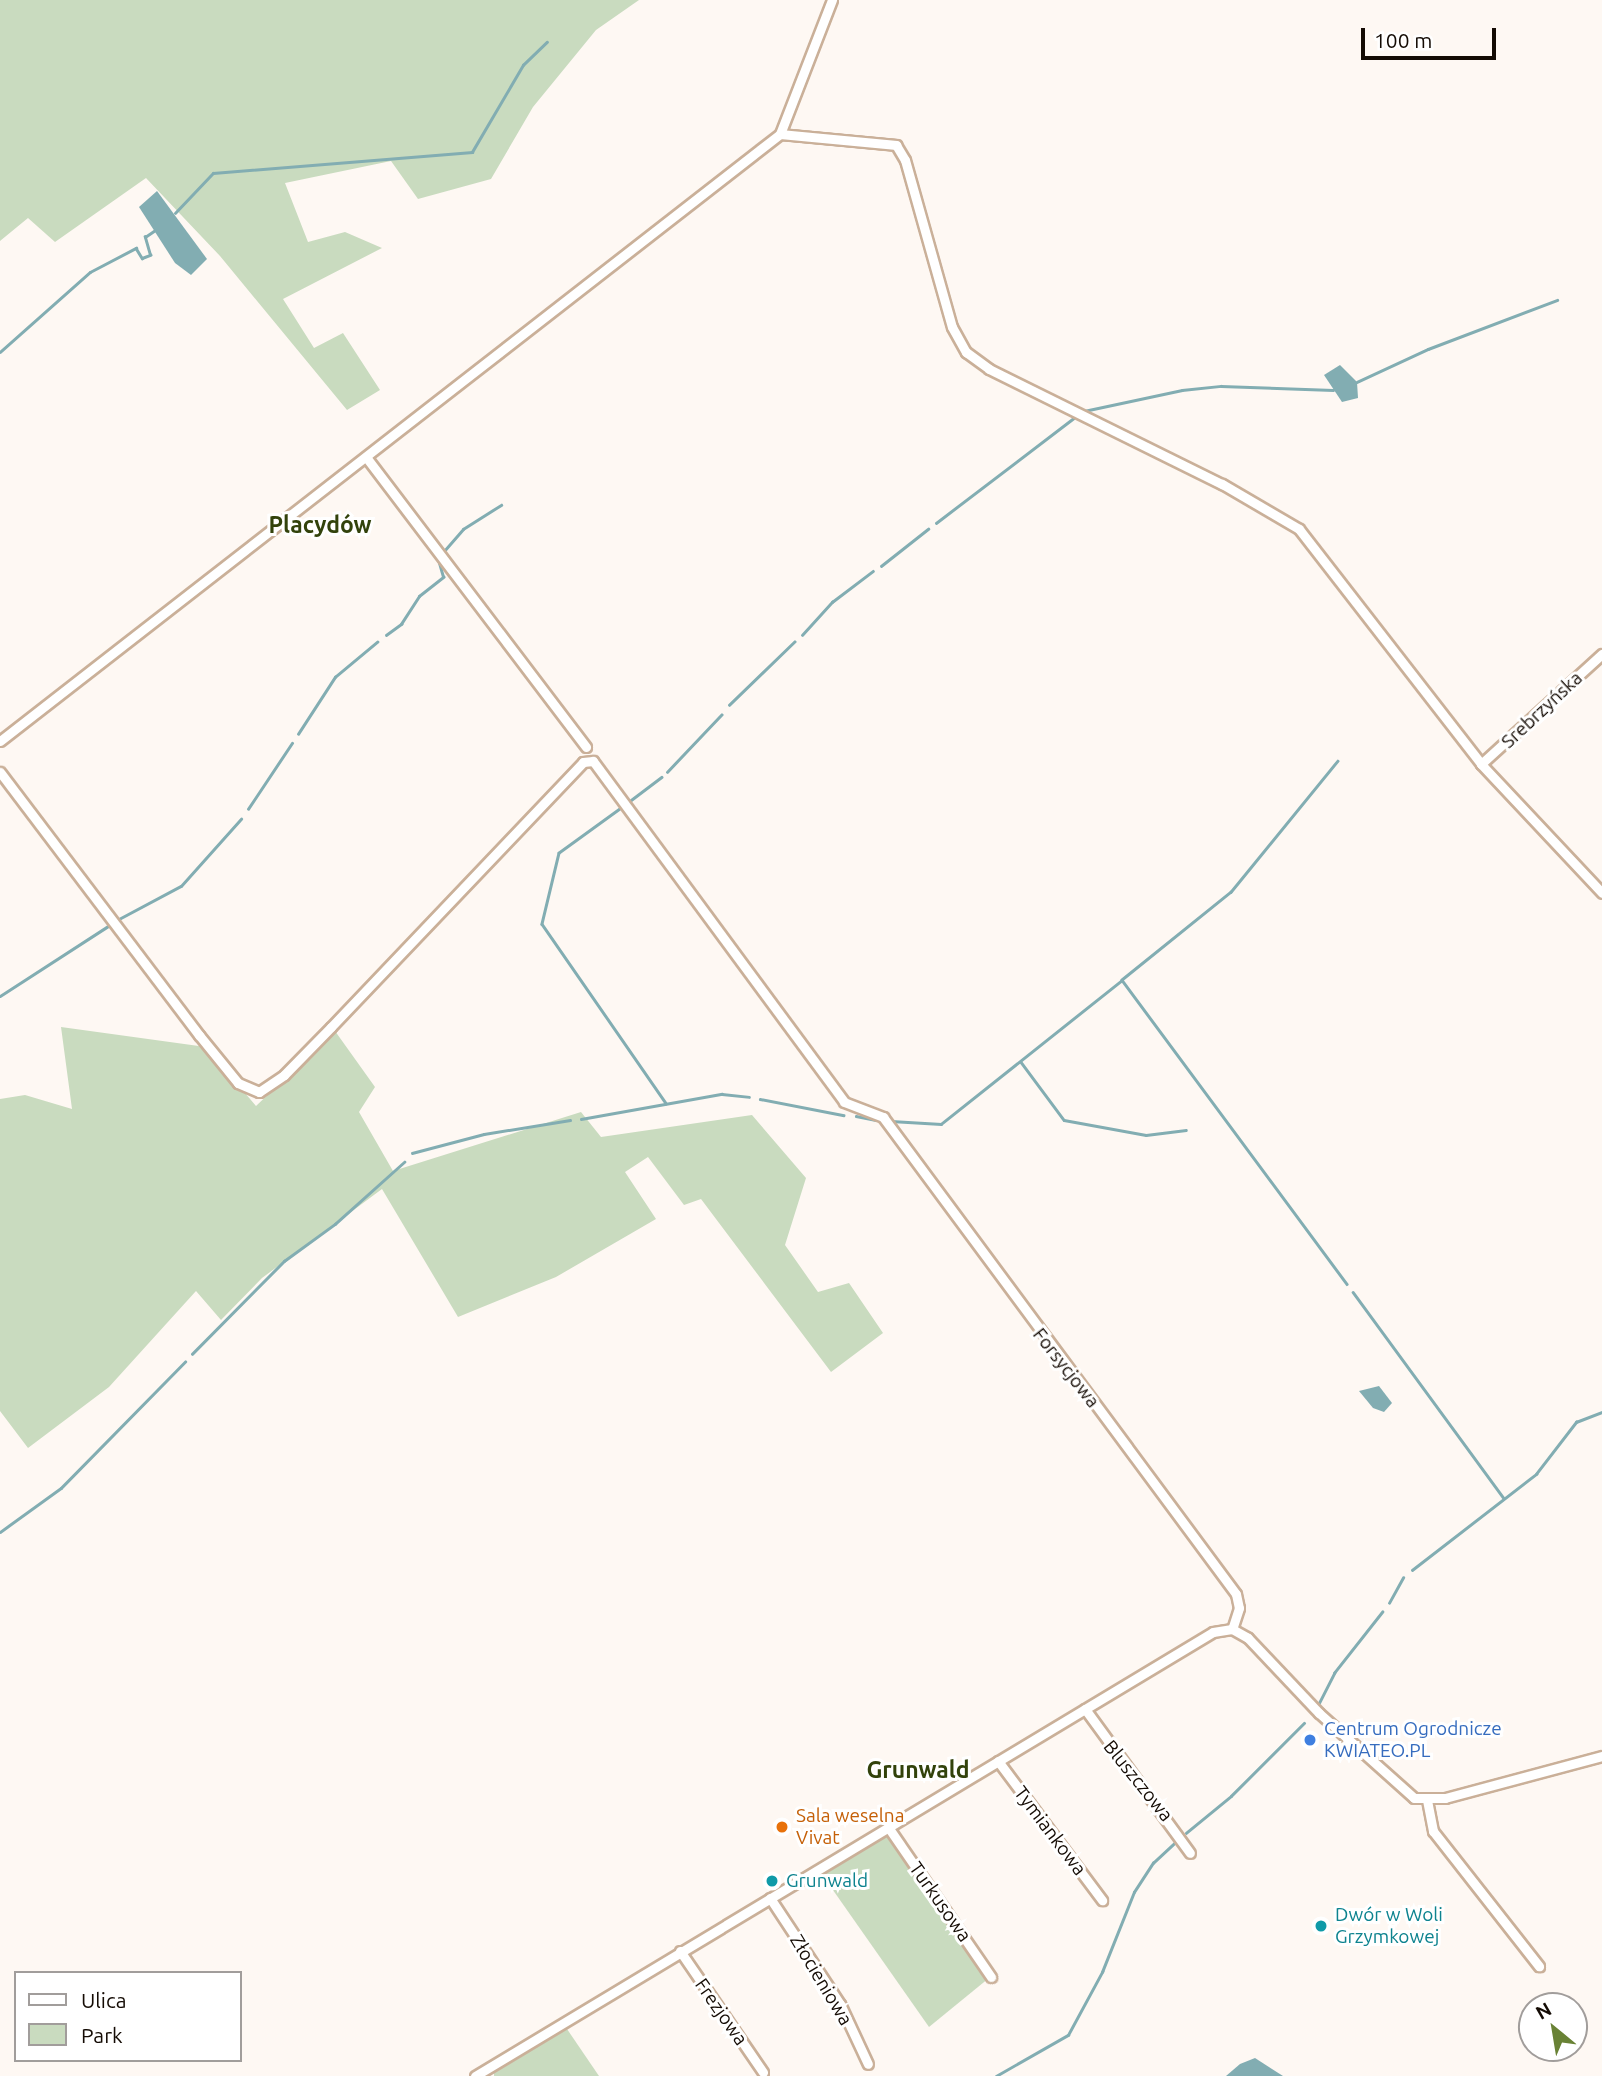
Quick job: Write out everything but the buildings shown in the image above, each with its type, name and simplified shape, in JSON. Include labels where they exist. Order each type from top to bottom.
[{"type":"street","points":[[0,741],[780,134],[832,0]]},
{"type":"street","points":[[780,134],[896,145],[905,160],[952,327],[966,352],[989,369],[1110,432],[1222,484],[1300,529],[1481,764],[1602,893]]},
{"type":"street","points":[[366,457],[586,747]]},
{"type":"street","name":"Srebrzyńska","points":[[1481,764],[1602,654]]},
{"type":"street","name":"Forsycjowa","points":[[0,772],[199,1035],[238,1083],[259,1092],[284,1075],[583,762],[593,761],[844,1102],[875,1112],[895,1133],[1028,1319],[1236,1594],[1239,1608],[1231,1629]]},
{"type":"street","points":[[475,2076],[1208,1634],[1231,1629],[1248,1638],[1405,1792],[1427,1800],[1602,1756]]},
{"type":"street","name":"Bluszczowa","points":[[1085,1709],[1190,1853]]},
{"type":"street","name":"Tymiankowa","points":[[998,1761],[1102,1900]]},
{"type":"street","points":[[1427,1800],[1433,1831],[1539,1966]]},
{"type":"street","name":"Turkusowa","points":[[888,1828],[991,1977]]},
{"type":"street","name":"Złocieniowa","points":[[770,1898],[840,2004],[868,2064]]},
{"type":"street","name":"Frezjowa","points":[[680,1951],[763,2072]]},
{"type":"green space","points":[[0,0],[639,0],[596,30],[533,107],[491,179],[418,199],[391,161],[285,183],[308,242],[345,232],[382,248],[283,299],[314,348],[343,333],[380,390],[347,410],[220,256],[146,178],[55,242],[28,218],[0,241]]},
{"type":"green space","points":[[61,1027],[206,1047],[256,1106],[335,1031],[375,1087],[359,1112],[393,1171],[581,1112],[601,1137],[752,1115],[806,1178],[785,1245],[818,1292],[849,1283],[883,1333],[831,1372],[701,1199],[684,1205],[648,1157],[625,1172],[656,1219],[556,1277],[458,1317],[382,1189],[262,1278],[221,1320],[196,1291],[109,1387],[28,1448],[0,1411],[0,1099],[25,1095],[72,1109]]},
{"type":"green space","points":[[891,1834],[989,1978],[929,2027],[821,1873]]},
{"type":"green space","points":[[567,2029],[599,2076],[494,2076],[494,2073]]},
{"type":"water","points":[[157,191],[207,259],[191,275],[175,263],[139,207]]},
{"type":"water","points":[[1340,365],[1357,382],[1358,398],[1342,402],[1324,375]]},
{"type":"water","points":[[1379,1386],[1392,1403],[1384,1412],[1373,1408],[1359,1391]]},
{"type":"water","points":[[1255,2058],[1283,2076],[1226,2076],[1240,2064]]},
{"type":"waterway","points":[[175,213],[213,173],[472,152],[523,65],[547,42]]},
{"type":"waterway","points":[[0,352],[90,272],[136,248],[142,258],[150,255],[145,237],[154,231]]},
{"type":"waterway","points":[[1357,382],[1428,349],[1557,300]]},
{"type":"waterway","points":[[1084,411],[1182,390],[1221,386],[1333,390]]},
{"type":"waterway","points":[[936,523],[1074,418]]},
{"type":"waterway","points":[[444,551],[463,529],[501,505]]},
{"type":"waterway","points":[[881,566],[928,529]]},
{"type":"waterway","points":[[386,635],[401,624],[419,596],[443,577],[438,560]]},
{"type":"waterway","points":[[802,635],[832,602],[873,571]]},
{"type":"waterway","points":[[298,734],[335,677],[377,642]]},
{"type":"waterway","points":[[729,705],[794,642]]},
{"type":"waterway","points":[[667,772],[721,715]]},
{"type":"waterway","points":[[248,809],[292,743]]},
{"type":"waterway","points":[[1338,761],[1231,892],[1122,980],[1347,1284]]},
{"type":"waterway","points":[[631,800],[661,777]]},
{"type":"waterway","points":[[624,806],[559,853],[542,924],[666,1103]]},
{"type":"waterway","points":[[117,920],[181,886],[241,819]]},
{"type":"waterway","points":[[0,996],[108,926]]},
{"type":"waterway","points":[[891,1121],[941,1124],[1122,980]]},
{"type":"waterway","points":[[1021,1062],[1064,1120],[1146,1135],[1186,1130]]},
{"type":"waterway","points":[[581,1119],[722,1094],[749,1097]]},
{"type":"waterway","points":[[760,1099],[843,1115]]},
{"type":"waterway","points":[[856,1116],[876,1120]]},
{"type":"waterway","points":[[412,1153],[484,1134],[570,1120]]},
{"type":"waterway","points":[[192,1354],[284,1261],[335,1224],[404,1162]]},
{"type":"waterway","points":[[1353,1292],[1504,1498]]},
{"type":"waterway","points":[[0,1532],[61,1488],[185,1362]]},
{"type":"waterway","points":[[1412,1570],[1536,1474],[1576,1422],[1602,1412]]},
{"type":"waterway","points":[[1389,1603],[1403,1578]]},
{"type":"waterway","points":[[1319,1703],[1334,1673],[1382,1612]]},
{"type":"waterway","points":[[1186,1833],[1231,1796],[1304,1723]]},
{"type":"waterway","points":[[996,2076],[1068,2035],[1102,1972],[1134,1892],[1153,1863],[1177,1841]]},
{"type":"place","name":"Centrum Ogrodnicze KWIATEO.PL","points":[[1310,1740]]},
{"type":"place","name":"Sala weselna Vivat","points":[[782,1827]]},
{"type":"place","name":"Grunwald","points":[[772,1881]]},
{"type":"place","name":"Dwór w Woli Grzymkowej","points":[[1321,1926]]},
{"type":"district","name":"Placydów","points":[[320,525]]},
{"type":"district","name":"Grunwald","points":[[918,1770]]}]
